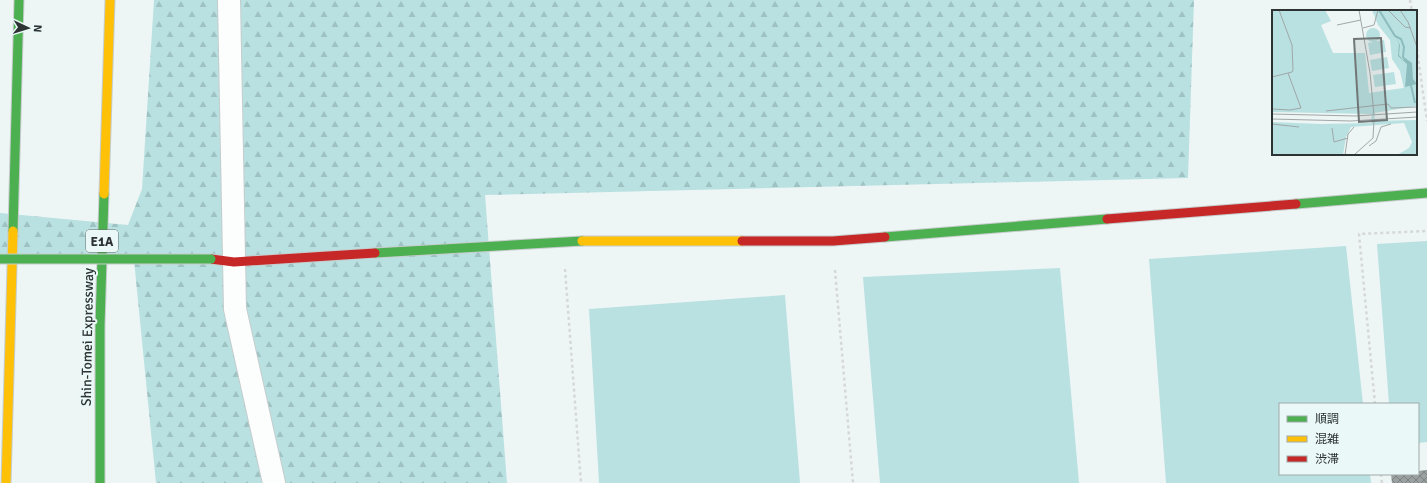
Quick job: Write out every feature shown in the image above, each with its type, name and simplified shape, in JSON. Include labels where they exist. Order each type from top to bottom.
[{"type":"main road","points":[[6,483],[19,0]]},
{"type":"main road","name":"Shin-Tomei Expressway","points":[[100,483],[100,325],[110,0]]},
{"type":"main road","points":[[0,259],[211,259],[234,262],[563,241],[833,241],[1427,193]]},
{"type":"street","points":[[228,0],[235,309],[274,483]]},
{"type":"path","points":[[1410,0],[1412,10]]},
{"type":"path","points":[[1417,50],[1427,122]]},
{"type":"path","points":[[1375,403],[1359,234],[1427,231]]},
{"type":"path","points":[[563,241],[581,483]]},
{"type":"path","points":[[833,241],[853,483]]},
{"type":"green space","points":[[154,0],[1194,0],[1188,178],[485,195],[507,483],[156,483],[134,260],[0,259],[0,213],[128,225],[142,189]]},
{"type":"green space","points":[[1427,241],[1427,442],[1419,443],[1419,403],[1389,403],[1377,244]]},
{"type":"green space","points":[[1346,246],[1363,403],[1279,403],[1279,475],[1370,475],[1371,483],[1166,483],[1149,259]]},
{"type":"green space","points":[[1060,268],[1079,483],[880,483],[863,277]]},
{"type":"green space","points":[[785,295],[800,483],[599,483],[589,309]]},
{"type":"building","points":[[1427,470],[1427,483],[1392,483],[1391,475],[1419,475],[1419,471]]},
{"type":"traffic: fast","points":[[13,231],[19,0]]},
{"type":"traffic: fast","points":[[1296,204],[1427,193]]},
{"type":"traffic: fast","points":[[100,483],[100,325],[104,194]]},
{"type":"traffic: fast","points":[[885,237],[1107,219]]},
{"type":"traffic: fast","points":[[375,253],[582,241]]},
{"type":"traffic: fast","points":[[0,259],[211,259]]},
{"type":"traffic: slow","points":[[104,194],[110,0]]},
{"type":"traffic: slow","points":[[6,483],[13,231]]},
{"type":"traffic: slow","points":[[582,241],[742,241]]},
{"type":"traffic: jam","points":[[1107,219],[1296,204]]},
{"type":"traffic: jam","points":[[742,241],[833,241],[885,237]]},
{"type":"traffic: jam","points":[[211,259],[234,262],[375,253]]}]
